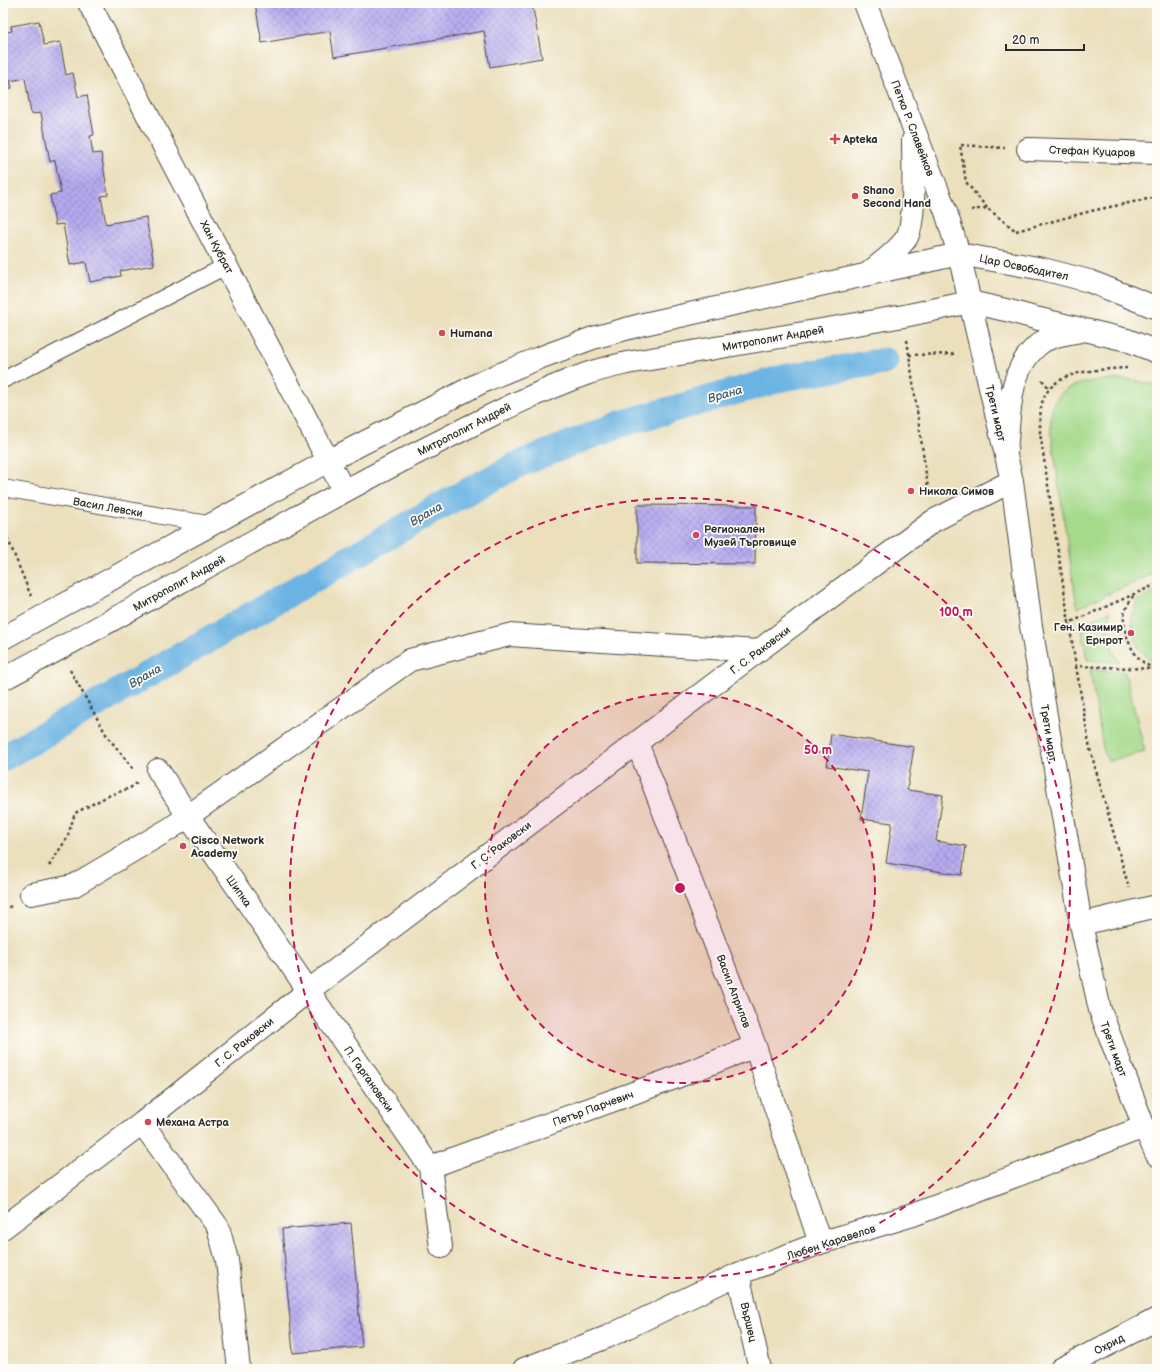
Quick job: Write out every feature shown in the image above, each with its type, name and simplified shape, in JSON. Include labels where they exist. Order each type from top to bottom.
[{"type":"street","name":"Хан Кубрат","points":[[90,3],[344,491]]},
{"type":"street","name":"Петко Р. Славейков","points":[[865,3],[946,212],[959,254],[970,302]]},
{"type":"street","points":[[867,274],[892,254],[907,238],[912,219],[914,129]]},
{"type":"street","name":"Стефан Куцаров","points":[[1028,149],[1157,154]]},
{"type":"street","points":[[3,638],[213,525],[328,461],[486,380],[539,358],[593,338],[644,324],[959,254]]},
{"type":"street","name":"Цар Освободител","points":[[959,254],[1042,268],[1089,282],[1157,308]]},
{"type":"street","points":[[3,380],[226,266]]},
{"type":"street","points":[[970,302],[1010,310],[1127,340],[1157,352]]},
{"type":"street","name":"Трети март","points":[[970,302],[1012,481],[1031,626],[1081,924],[1100,1010],[1144,1127],[1157,1155]]},
{"type":"street","name":"Митрополит Андрей","points":[[3,679],[59,650],[344,491],[516,403],[553,387],[589,373],[627,363],[904,316],[970,302]]},
{"type":"street","points":[[1006,452],[1012,388],[1020,368],[1030,354],[1043,342],[1064,334],[1084,330]]},
{"type":"street","name":"Г. С. Раковски","points":[[3,1228],[142,1123],[308,991],[758,651],[933,521],[1012,481]]},
{"type":"street","name":"Васил Левски","points":[[3,488],[213,525]]},
{"type":"street","points":[[31,894],[73,886],[171,828],[410,660],[509,635],[758,651]]},
{"type":"street","name":"Васил Априлов","points":[[637,743],[756,1046],[820,1244]]},
{"type":"street","name":"Шипка","points":[[158,770],[308,991]]},
{"type":"street","points":[[1081,924],[1157,906]]},
{"type":"street","name":"П. Гаргановски","points":[[308,991],[430,1168]]},
{"type":"street","name":"Петър Парчевич","points":[[430,1168],[669,1080],[756,1046]]},
{"type":"street","points":[[142,1123],[218,1227],[227,1260],[239,1369]]},
{"type":"street","name":"Любен Каравелов","points":[[524,1369],[607,1337],[738,1274],[820,1244],[913,1215],[1144,1127]]},
{"type":"street","points":[[430,1168],[441,1247]]},
{"type":"street","name":"Вършец","points":[[738,1274],[760,1369]]},
{"type":"street","name":"Охрид","points":[[1062,1369],[1157,1319]]},
{"type":"path","points":[[987,208],[966,182],[960,145],[1028,149]]},
{"type":"path","points":[[1016,231],[1091,211],[1157,197]]},
{"type":"path","points":[[1128,368],[1095,370],[1066,376],[1049,388],[1041,407],[1040,433],[1090,749],[1130,893]]},
{"type":"path","points":[[3,527],[40,618]]},
{"type":"path","points":[[1069,623],[1133,596],[1157,584]]},
{"type":"path","points":[[1133,596],[1124,614],[1126,635],[1134,653],[1148,666],[1157,669]]},
{"type":"path","points":[[1076,666],[1157,669]]},
{"type":"path","points":[[77,685],[107,736]]},
{"type":"path","points":[[3,910],[31,894],[68,838],[75,813],[108,796],[130,788],[158,770]]},
{"type":"green space","points":[[1127,379],[1157,385],[1157,572],[1077,608],[1051,432],[1051,413],[1056,400],[1063,392],[1072,387],[1082,383],[1094,381]]},
{"type":"green space","points":[[1157,591],[1157,661],[1151,660],[1139,649],[1133,633],[1131,616],[1138,600]]},
{"type":"green space","points":[[1110,611],[1109,637],[1119,662],[1087,660],[1081,625]]},
{"type":"green space","points":[[1090,670],[1125,672],[1145,752],[1108,761],[1103,748]]},
{"type":"building","points":[[255,3],[532,3],[542,58],[490,67],[484,31],[334,57],[330,31],[262,43]]},
{"type":"building","points":[[39,21],[44,45],[60,42],[66,75],[73,73],[78,97],[87,95],[94,135],[90,136],[93,154],[101,153],[108,195],[101,196],[106,224],[146,217],[154,265],[120,271],[121,276],[90,282],[86,262],[70,265],[63,224],[55,225],[50,195],[61,193],[55,160],[50,162],[41,113],[31,114],[25,78],[10,81],[12,88],[3,90],[3,33],[12,31],[11,26]]},
{"type":"building","name":"Регионален Музей Търговище","points":[[637,505],[756,506],[755,564],[637,563]]},
{"type":"building","points":[[831,734],[914,747],[907,790],[943,795],[936,841],[966,846],[962,875],[886,863],[892,823],[861,819],[868,772],[827,766]]},
{"type":"building","points":[[351,1223],[362,1347],[293,1353],[282,1229]]},
{"type":"waterway","name":"Врана","points":[[3,758],[446,503],[519,464],[620,424],[787,377],[885,361]]},
{"type":"place","name":"Apteka","points":[[835,139]]},
{"type":"place","name":"Shano Second Hand","points":[[855,196]]},
{"type":"place","name":"Humana","points":[[442,333]]},
{"type":"place","name":"Никола Симов","points":[[911,491]]},
{"type":"place","name":"Регионален Музей Търговище","points":[[696,535]]},
{"type":"place","name":"Ген. Казимир Ернрот","points":[[1131,633]]},
{"type":"place","name":"Cisco Network Academy","points":[[183,846]]},
{"type":"place","name":"Механа Астра","points":[[148,1122]]}]
